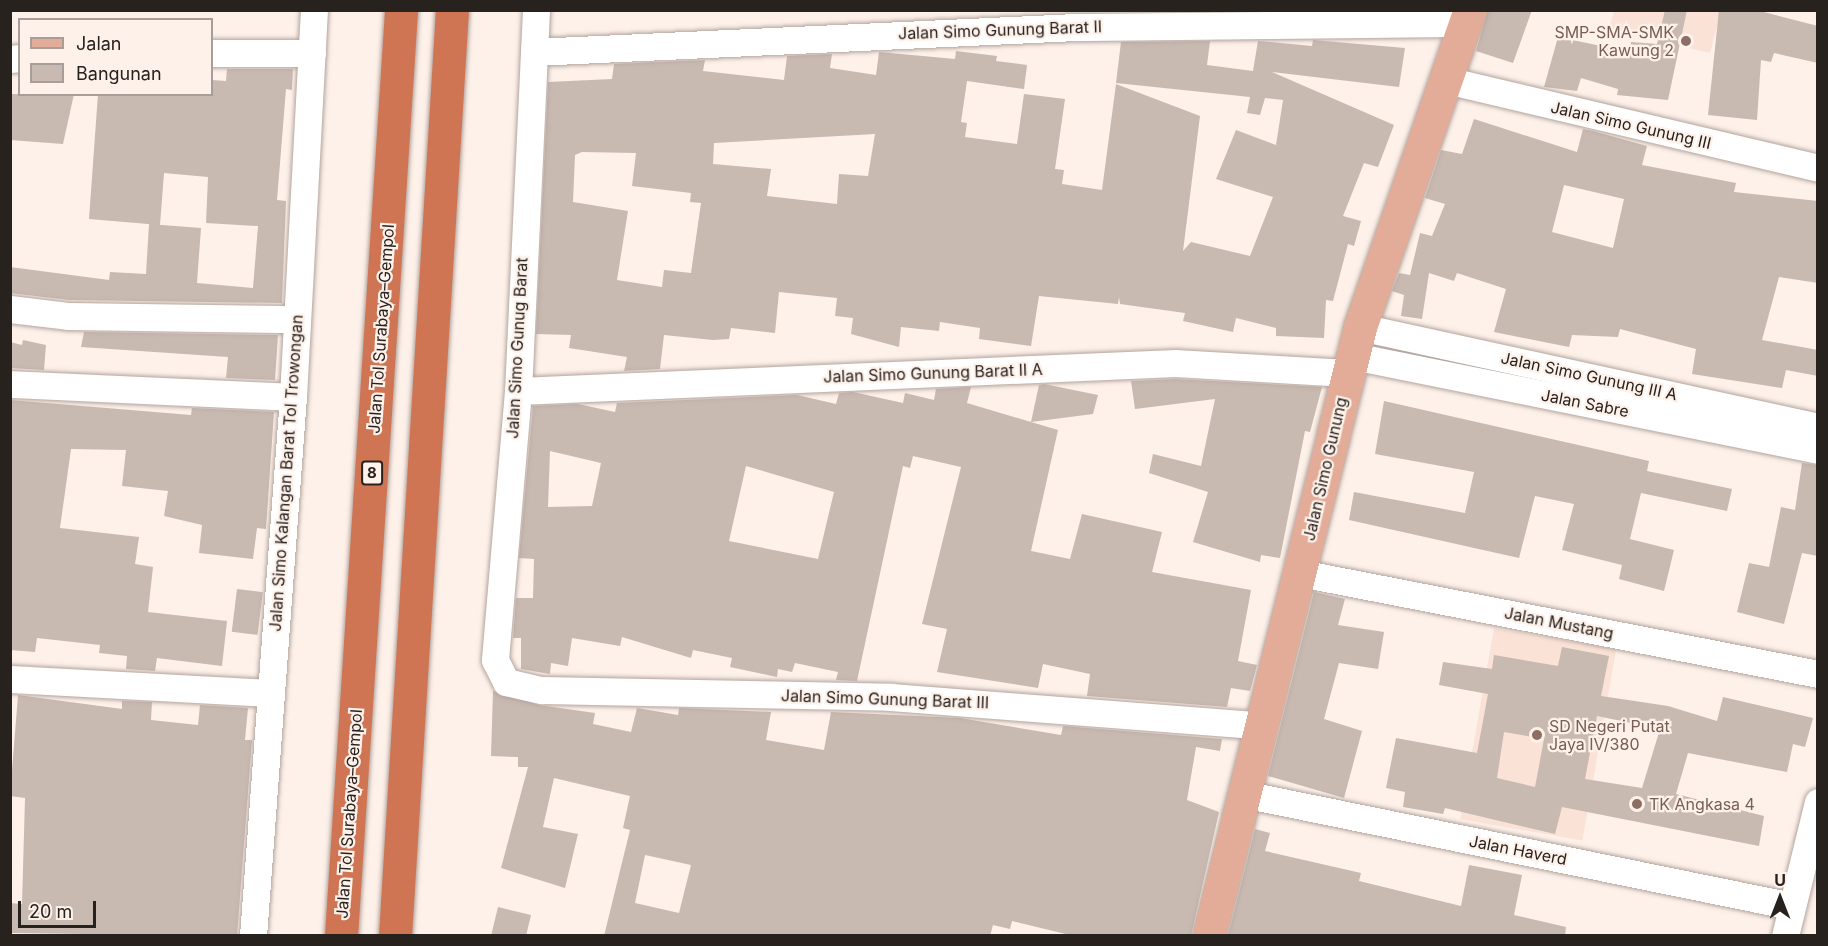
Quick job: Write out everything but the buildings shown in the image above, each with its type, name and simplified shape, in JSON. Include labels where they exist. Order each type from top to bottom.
[{"type":"highway","name":"Jalan Tol Surabaya–Gempol","points":[[341,936],[402,10]]},
{"type":"highway","points":[[395,936],[452,10]]},
{"type":"main road","name":"Jalan Simo Gunung","points":[[1209,936],[1243,794],[1264,726],[1354,352],[1468,17]]},
{"type":"street","name":"Jalan Simo Kalangan Barat Tol Trowongan","points":[[253,936],[293,397],[314,10]]},
{"type":"street","name":"Jalan Simo Gunug Barat","points":[[506,682],[495,660],[518,391],[536,10]]},
{"type":"street","name":"Jalan Simo Gunung Barat II","points":[[534,52],[1066,27],[1468,17]]},
{"type":"street","points":[[213,53],[312,53]]},
{"type":"street","name":"Jalan Simo Gunung III","points":[[1446,80],[1818,168]]},
{"type":"street","points":[[10,309],[68,316],[297,319]]},
{"type":"street","name":"Jalan Simo Gunung Barat II A","points":[[518,391],[1174,363],[1354,352]]},
{"type":"street","name":"Jalan Simo Gunung III A","points":[[1354,352],[1818,427]]},
{"type":"street","name":"Jalan Sabre","points":[[1354,352],[1818,450]]},
{"type":"street","points":[[10,384],[293,397]]},
{"type":"street","name":"Jalan Mustang","points":[[1300,573],[1818,674]]},
{"type":"street","points":[[10,679],[271,693]]},
{"type":"street","name":"Jalan Simo Gunung Barat III","points":[[506,682],[542,690],[891,697],[1264,726]]},
{"type":"street","name":"Jalan Haverd","points":[[1243,794],[1792,906]]},
{"type":"street","points":[[1785,936],[1792,906],[1809,872],[1818,802]]},
{"type":"shaded area","name":"SMP-SMA-SMK Kawung 2","points":[[1614,11],[1721,11],[1710,53],[1609,29]]},
{"type":"shaded area","name":"SD Negeri Putat Jaya IV/380","points":[[1494,628],[1616,650],[1582,841],[1460,819]]},
{"type":"place","name":"SMP-SMA-SMK Kawung 2","points":[[1686,41]]},
{"type":"place","name":"SD Negeri Putat Jaya IV/380","points":[[1537,735]]},
{"type":"place","name":"TK Angkasa 4","points":[[1637,804]]}]
